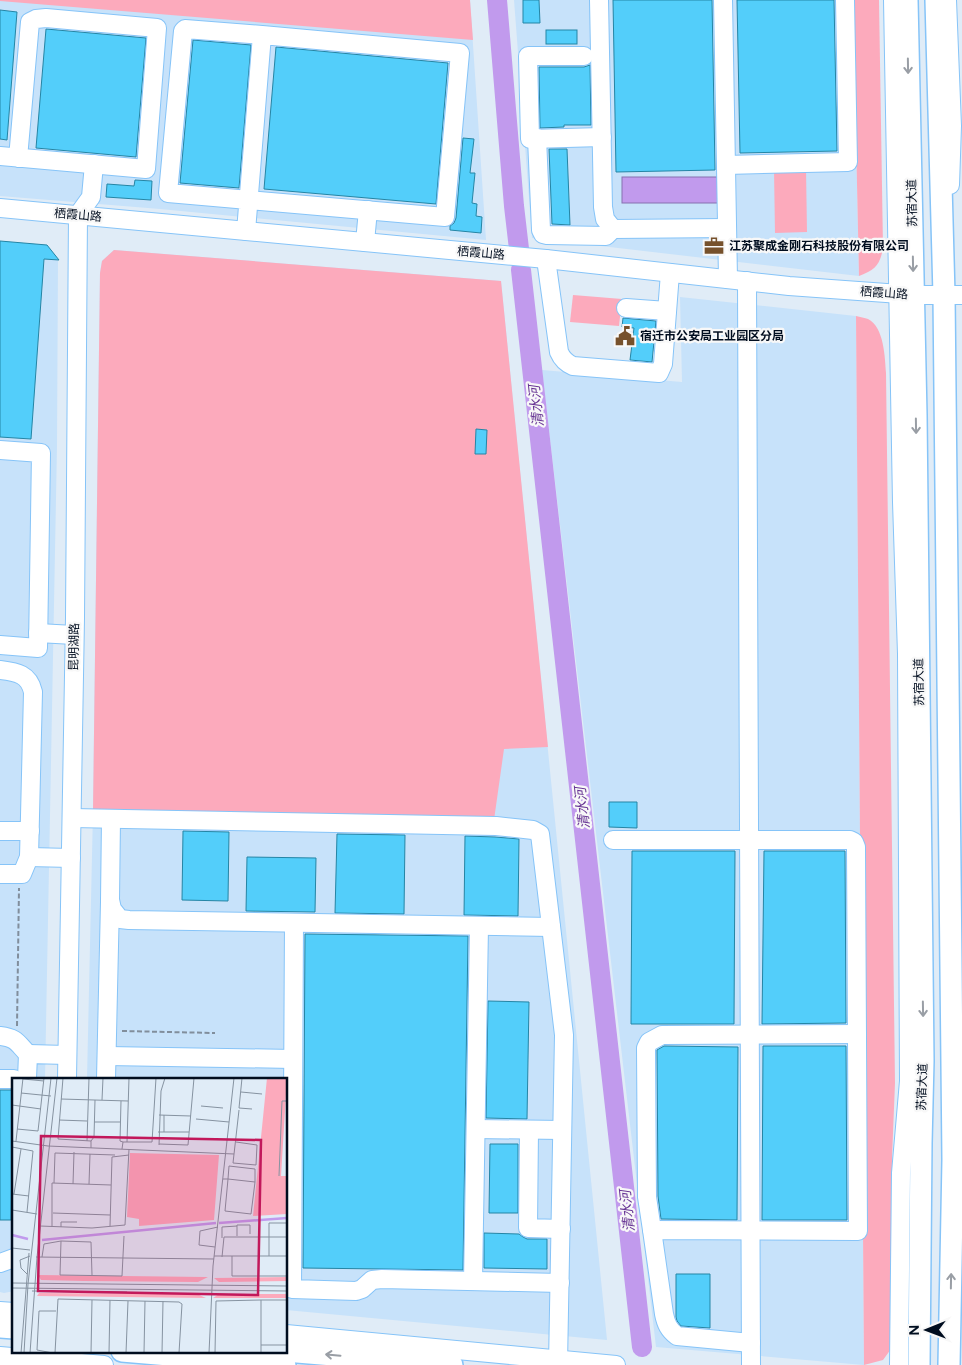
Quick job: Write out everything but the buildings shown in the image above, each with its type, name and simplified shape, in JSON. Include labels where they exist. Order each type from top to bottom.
[{"type":"main road","name":"苏宿大道","points":[[907,0],[906,294],[924,1060],[921,1143],[919,1365]]},
{"type":"main road","points":[[936,0],[952,295],[953,1160],[949,1365]]},
{"type":"main road","points":[[288,1351],[452,1365]]},
{"type":"main road","points":[[134,1352],[284,1365]]},
{"type":"street","points":[[599,0],[602,207],[605,219],[613,229]]},
{"type":"street","points":[[723,0],[728,279]]},
{"type":"street","points":[[726,165],[848,162],[845,0]]},
{"type":"street","points":[[893,0],[906,294],[902,502],[907,654],[909,1071],[902,1173],[899,1365]]},
{"type":"street","points":[[947,0],[952,126],[950,198],[962,1112]]},
{"type":"street","points":[[0,156],[18,158],[146,169],[156,28],[46,18],[30,22],[18,158]]},
{"type":"street","points":[[185,29],[262,36],[460,53],[445,217],[168,193],[183,32],[185,29]]},
{"type":"street","points":[[246,231],[262,36]]},
{"type":"street","points":[[584,56],[528,56],[530,138],[602,137]]},
{"type":"street","points":[[537,138],[541,230],[543,234],[606,236],[613,229],[727,228]]},
{"type":"street","points":[[78,215],[91,197],[94,164]]},
{"type":"street","name":"栖霞山路","points":[[0,208],[546,259],[789,286],[906,294],[952,295]]},
{"type":"street","points":[[365,242],[368,210]]},
{"type":"street","name":"昆明湖路","points":[[67,1078],[72,818],[78,215]]},
{"type":"street","points":[[546,259],[557,344],[562,358],[573,366],[659,373],[662,370],[663,364],[670,272]]},
{"type":"street","points":[[746,281],[751,1365]]},
{"type":"street","points":[[626,308],[667,311]]},
{"type":"street","points":[[0,450],[41,453],[38,648],[0,645]]},
{"type":"street","points":[[38,633],[74,636]]},
{"type":"street","points":[[0,670],[15,672],[26,677],[31,684],[33,692],[29,858],[22,874],[0,874]]},
{"type":"street","points":[[72,818],[496,826],[533,830],[540,834],[564,1035],[558,1362]]},
{"type":"street","points":[[106,1078],[111,819]]},
{"type":"street","points":[[0,831],[30,831]]},
{"type":"street","points":[[613,840],[850,840],[854,842],[856,847],[858,1230],[652,1230]]},
{"type":"street","points":[[29,858],[71,858]]},
{"type":"street","points":[[110,900],[116,915],[120,919],[129,920],[551,927]]},
{"type":"street","points":[[294,923],[293,1059],[289,1160],[289,1277],[292,1289],[356,1291],[362,1289],[372,1280],[382,1279],[560,1283]]},
{"type":"street","points":[[473,1281],[479,926]]},
{"type":"street","points":[[751,1343],[678,1336],[666,1324],[647,1197],[646,1048],[649,1042],[662,1035],[857,1034]]},
{"type":"street","points":[[27,1078],[15,1044],[67,1054]]},
{"type":"street","points":[[107,1056],[293,1059]]},
{"type":"street","points":[[476,1129],[562,1130]]},
{"type":"street","points":[[529,1130],[528,1228],[561,1229]]},
{"type":"street","points":[[0,1263],[12,1259]]},
{"type":"street","points":[[288,1334],[558,1362],[616,1365]]},
{"type":"street","points":[[0,1356],[58,1359],[104,1365]]},
{"type":"path","points":[[15,1044],[19,886],[22,874]]},
{"type":"path","points":[[107,1031],[215,1033]]},
{"type":"shaded area","points":[[0,0],[470,0],[486,240],[0,196]]},
{"type":"shaded area","points":[[470,0],[473,40],[0,1]]},
{"type":"shaded area","points":[[514,0],[853,0],[859,276],[532,238]]},
{"type":"shaded area","points":[[853,0],[879,0],[883,248],[876,266],[859,276]]},
{"type":"shaded area","points":[[806,169],[807,232],[775,233],[774,170]]},
{"type":"shaded area","points":[[622,177],[720,177],[720,203],[622,203]]},
{"type":"shaded area","points":[[0,241],[47,245],[58,260],[57,446],[45,1078],[12,1078],[12,1291],[0,1292]]},
{"type":"shaded area","points":[[114,250],[501,281],[607,1340],[288,1310],[288,1078],[87,1078],[93,811],[100,273],[102,261]]},
{"type":"shaded area","points":[[114,250],[501,281],[548,747],[504,749],[494,820],[93,811],[100,273],[102,261]]},
{"type":"shaded area","points":[[573,295],[622,299],[619,326],[570,322]]},
{"type":"shaded area","points":[[680,297],[856,316],[864,1365],[656,1347],[542,370],[682,382]]},
{"type":"shaded area","points":[[856,316],[868,319],[877,329],[883,343],[886,373],[895,1083],[892,1158],[891,1349],[883,1360],[864,1365]]},
{"type":"waterway","name":"清水河","points":[[497,0],[519,249]]},
{"type":"waterway","name":"清水河","points":[[521,270],[642,1347]]},
{"type":"place","name":"江苏聚成金刚石科技股份有限公司","points":[[714,246]]},
{"type":"place","name":"宿迁市公安局工业园区分局","points":[[625,336]]}]
